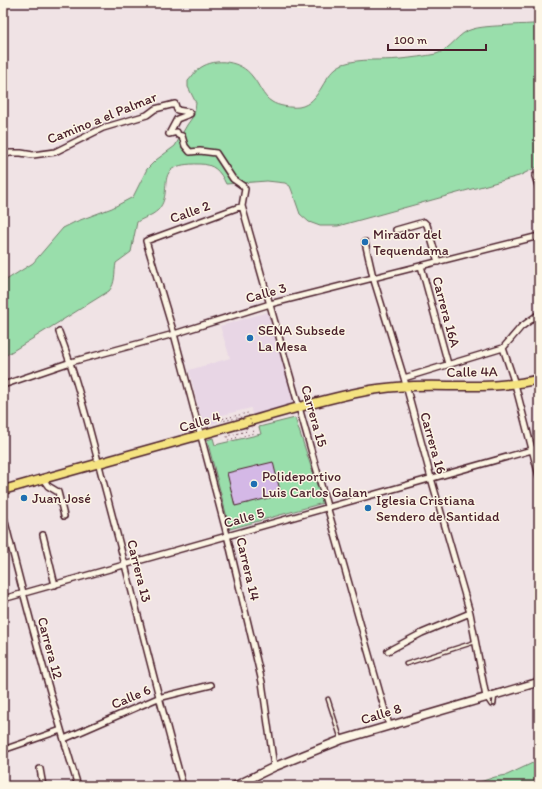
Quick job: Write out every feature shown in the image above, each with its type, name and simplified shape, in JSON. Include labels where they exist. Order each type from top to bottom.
[{"type":"main road","name":"Calle 4A","points":[[404,381],[487,385],[514,384],[539,379]]},
{"type":"main road","name":"Calle 4","points":[[3,490],[299,408],[404,381]]},
{"type":"main road","name":"Calle 8","points":[[236,786],[274,768],[341,740],[539,682]]},
{"type":"street","name":"Camino a el Palmar","points":[[3,156],[10,153],[21,152],[33,155],[55,152],[103,128],[147,115],[155,109],[175,104],[177,110],[189,112],[190,114],[178,120],[169,134],[177,132],[178,136],[182,136],[185,146],[190,152],[200,151],[216,153],[233,179],[245,189],[242,206]]},
{"type":"street","points":[[537,175],[539,189]]},
{"type":"street","name":"Calle 2","points":[[146,241],[242,206]]},
{"type":"street","name":"Carrera 15","points":[[242,206],[389,725]]},
{"type":"street","points":[[396,230],[424,222],[427,225],[438,262]]},
{"type":"street","name":"Calle 3","points":[[3,385],[71,362],[174,334],[270,304],[539,236]]},
{"type":"street","name":"Carrera 14","points":[[146,241],[174,334],[227,535],[262,682],[274,768]]},
{"type":"street","name":"Carrera 16","points":[[365,242],[373,277],[470,613],[486,697]]},
{"type":"street","name":"Carrera 16A","points":[[421,266],[448,364]]},
{"type":"street","points":[[539,314],[521,327],[503,348],[539,476]]},
{"type":"street","name":"Carrera 13","points":[[59,332],[71,362],[99,463],[126,565],[158,698],[183,786]]},
{"type":"street","name":"Calle 4","points":[[404,381],[448,364],[503,348]]},
{"type":"street","name":"Calle 5","points":[[3,599],[539,448]]},
{"type":"street","points":[[43,479],[48,486],[58,492],[64,516]]},
{"type":"street","name":"Carrera 12","points":[[3,514],[60,730],[78,786]]},
{"type":"street","points":[[43,535],[55,585]]},
{"type":"street","points":[[388,651],[422,633],[470,613]]},
{"type":"street","name":"Calle 6","points":[[64,739],[158,698],[211,684]]},
{"type":"street","points":[[3,750],[60,730]]},
{"type":"street","points":[[40,769],[43,786]]},
{"type":"lane","points":[[406,664],[476,642]]},
{"type":"lane","points":[[486,697],[492,705],[495,695]]},
{"type":"lane","points":[[328,699],[341,740]]},
{"type":"path","points":[[243,420],[242,417],[222,421],[221,419],[248,413],[254,433],[228,440],[227,436],[247,431],[246,428]]},
{"type":"shaded area","points":[[268,312],[295,403],[252,415],[251,408],[218,416],[218,422],[203,427],[189,370],[230,358],[220,326]]},
{"type":"green space","points":[[539,23],[539,166],[519,176],[338,226],[320,226],[309,222],[300,214],[290,186],[285,183],[267,181],[226,184],[219,172],[209,165],[184,165],[174,168],[166,179],[163,202],[158,210],[137,222],[131,252],[116,263],[114,281],[109,291],[3,357],[3,282],[33,263],[63,228],[112,208],[133,197],[147,169],[156,160],[175,146],[194,115],[196,103],[188,87],[188,81],[200,68],[213,62],[228,62],[235,64],[247,71],[269,100],[278,105],[299,107],[313,100],[330,74],[343,64],[364,60],[400,59],[436,54],[446,49],[463,34],[473,29]]},
{"type":"green space","points":[[295,418],[323,503],[230,529],[207,440],[213,438],[215,445],[261,434],[259,427]]},
{"type":"green space","points":[[539,760],[539,786],[453,786],[507,775]]},
{"type":"building","name":"Polideportivo Luis Carlos Galan","points":[[273,462],[281,495],[235,506],[227,473]]},
{"type":"place","name":"Mirador del Tequendama","points":[[365,242]]},
{"type":"place","name":"SENA Subsede La Mesa","points":[[250,338]]},
{"type":"place","name":"Polideportivo Luis Carlos Galan","points":[[254,484]]},
{"type":"place","name":"Juan José","points":[[24,498]]},
{"type":"place","name":"Iglesia Cristiana Sendero de Santidad","points":[[368,508]]}]
